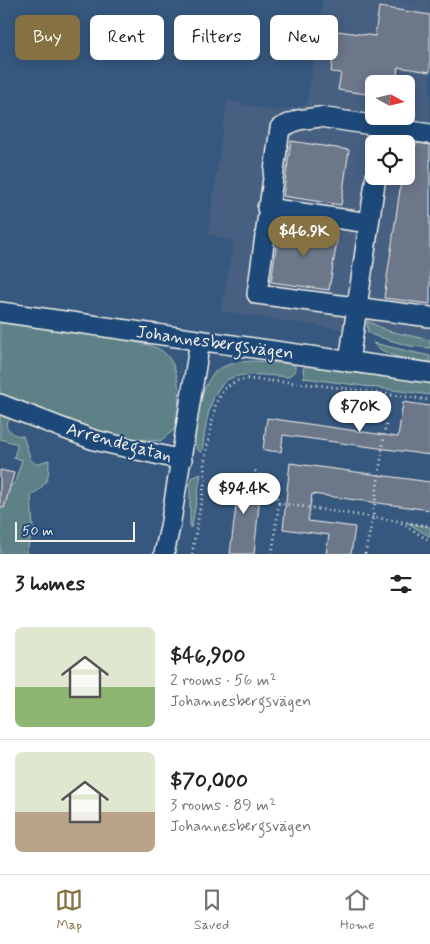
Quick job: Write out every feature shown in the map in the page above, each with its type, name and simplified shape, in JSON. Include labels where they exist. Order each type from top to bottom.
[{"type":"street","points":[[379,135],[320,117],[298,120],[280,128],[257,294],[430,317]]},
{"type":"street","points":[[406,135],[430,134]]},
{"type":"street","points":[[349,362],[375,185]]},
{"type":"street","points":[[268,208],[369,223]]},
{"type":"street","name":"Johannesbergsvägen","points":[[0,312],[430,373]]},
{"type":"street","points":[[164,554],[182,460],[200,341]]},
{"type":"street","name":"Arrendegatan","points":[[0,404],[94,440],[182,460]]},
{"type":"path","points":[[192,554],[205,480],[204,464],[216,403],[224,388],[236,381],[247,379],[318,385],[430,400]]},
{"type":"path","points":[[365,554],[373,517],[386,423]]},
{"type":"path","points":[[255,471],[273,487],[279,503],[272,554]]},
{"type":"path","points":[[279,503],[430,526]]},
{"type":"path","points":[[398,521],[430,541]]},
{"type":"shaded area","points":[[323,0],[430,0],[430,343],[221,311],[234,241],[208,234],[227,101],[275,111],[307,105],[314,60],[338,60],[338,15],[321,15]]},
{"type":"green space","points":[[0,318],[110,337],[149,345],[162,351],[174,366],[177,377],[179,399],[174,430],[160,441],[114,437],[0,394]]},
{"type":"green space","points":[[367,321],[388,331],[430,340],[430,348],[410,346],[372,335],[368,332]]},
{"type":"green space","points":[[373,343],[430,356],[430,362],[393,355]]},
{"type":"green space","points":[[253,361],[295,364],[295,371],[288,377],[249,375],[233,377],[227,380],[216,394],[208,413],[202,452],[200,452],[196,446],[194,436],[195,424],[201,399],[210,378],[215,372],[228,365]]},
{"type":"green space","points":[[306,365],[430,381],[430,395],[304,378],[303,369]]},
{"type":"green space","points":[[0,411],[12,417],[6,423],[7,428],[15,435],[23,436],[31,460],[36,464],[49,460],[48,477],[44,485],[31,496],[33,529],[26,554],[0,554],[0,486],[9,488],[15,482],[22,460],[14,457],[18,444],[0,439]]},
{"type":"green space","points":[[201,474],[192,526],[190,528],[190,484],[192,478]]},
{"type":"green space","points":[[408,523],[430,527],[430,537]]},
{"type":"building","points":[[379,7],[430,15],[430,72],[398,67],[397,75],[365,75],[365,94],[338,90],[341,73],[331,72],[333,60],[338,60],[338,31],[375,36]]},
{"type":"building","points":[[291,141],[349,150],[341,205],[283,196]]},
{"type":"building","points":[[418,143],[430,145],[430,304],[384,298],[401,185],[415,185],[415,146]]},
{"type":"building","points":[[279,227],[338,235],[329,290],[271,282]]},
{"type":"building","points":[[403,402],[430,406],[430,455],[283,435],[281,452],[263,450],[267,418],[398,437]]},
{"type":"building","points":[[290,463],[430,482],[430,510],[312,494],[308,521],[355,527],[351,554],[326,554],[329,535],[283,529]]},
{"type":"building","points":[[0,470],[14,473],[4,508],[0,507]]},
{"type":"building","points":[[223,480],[261,485],[254,554],[230,554],[237,498],[221,496]]}]
